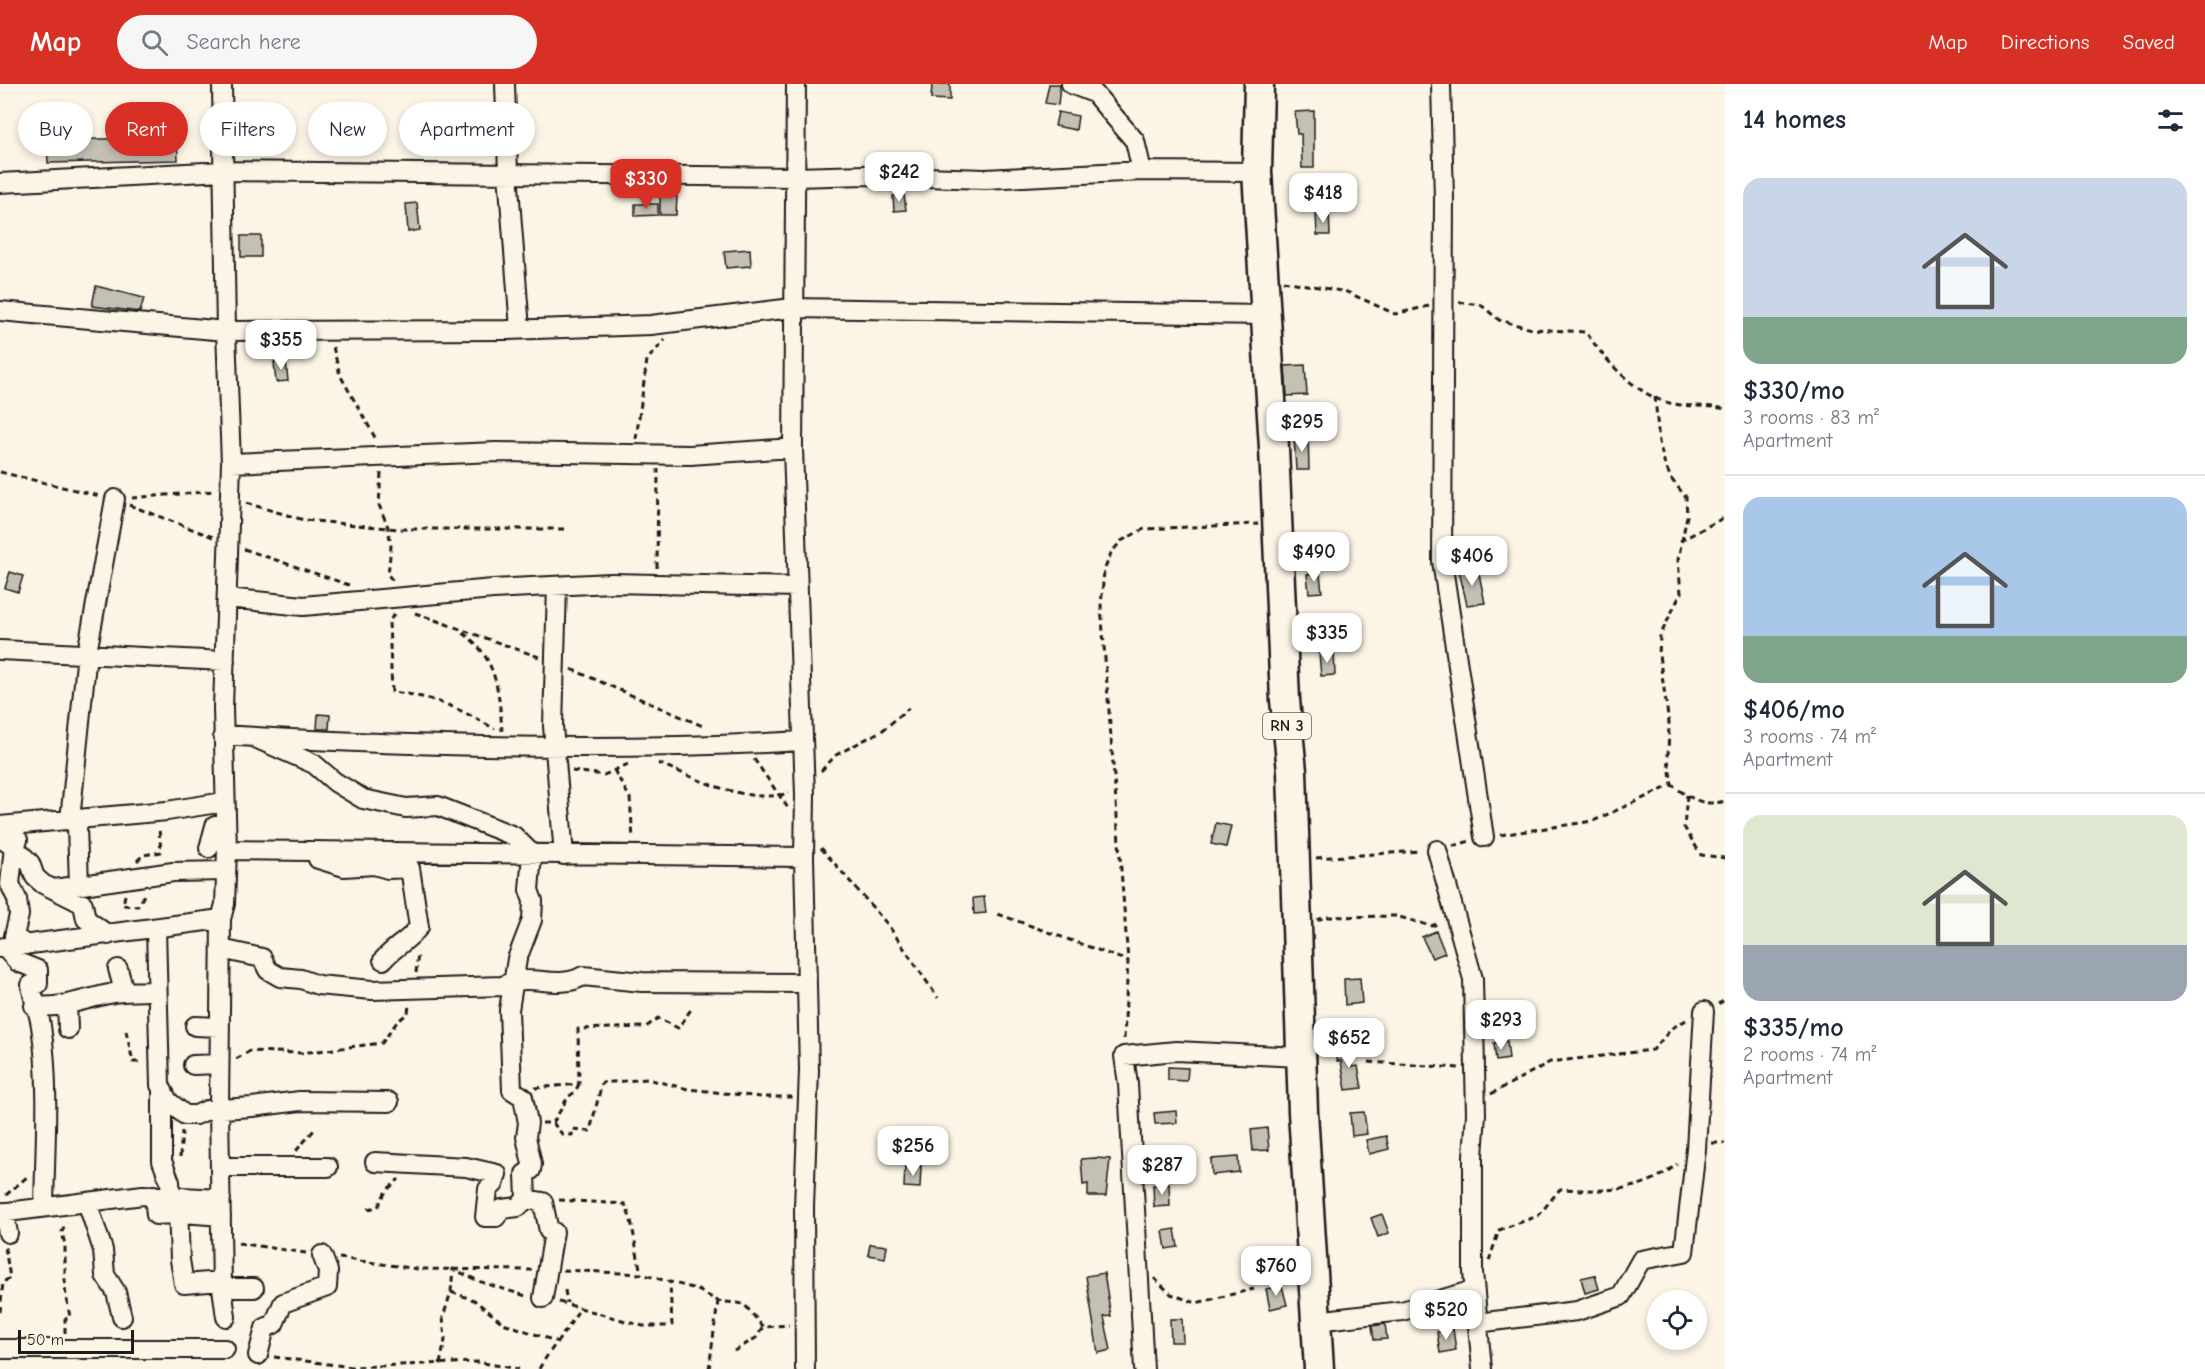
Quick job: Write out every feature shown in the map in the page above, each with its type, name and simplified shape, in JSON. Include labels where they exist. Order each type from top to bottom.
[{"type":"highway","name":"RN 3","points":[[1260,84],[1257,172],[1285,700],[1292,771],[1301,1057],[1319,1369]]},
{"type":"street","points":[[222,84],[226,331],[231,463],[223,735],[225,823],[218,849],[225,871],[225,904],[221,919],[220,949],[219,1109],[222,1284],[226,1317]]},
{"type":"street","points":[[505,84],[508,173],[520,329]]},
{"type":"street","points":[[796,84],[792,308],[793,447],[803,741],[807,983],[808,1097],[804,1207],[805,1369]]},
{"type":"street","points":[[1071,84],[1094,93],[1135,141],[1142,171]]},
{"type":"street","points":[[1442,84],[1444,302],[1442,561],[1485,837]]},
{"type":"street","points":[[0,183],[223,171],[795,177],[864,175],[985,179],[1142,171],[1257,172]]},
{"type":"street","points":[[0,311],[226,331],[354,332],[651,325],[792,308],[1266,315]]},
{"type":"street","points":[[231,463],[496,453],[690,455],[793,447]]},
{"type":"street","points":[[70,820],[87,653],[115,499]]},
{"type":"street","points":[[227,598],[303,606],[385,597],[611,583],[798,587]]},
{"type":"street","points":[[556,586],[553,726],[564,855]]},
{"type":"street","points":[[0,650],[225,661]]},
{"type":"street","points":[[223,735],[684,748],[803,741]]},
{"type":"street","points":[[253,737],[314,764],[335,782],[363,799],[406,808],[438,806],[514,836],[532,854],[529,890],[534,901],[532,920],[524,936],[512,980],[509,1043],[512,1090],[523,1097],[524,1113],[528,1123],[526,1137],[532,1164],[531,1170],[525,1174],[549,1231],[554,1232],[543,1298]]},
{"type":"street","points":[[0,826],[167,811],[224,802]]},
{"type":"street","points":[[70,820],[77,826],[79,885]]},
{"type":"street","points":[[7,843],[18,840],[41,823]]},
{"type":"street","points":[[7,843],[30,863],[35,877],[83,904],[86,919],[108,934]]},
{"type":"street","points":[[7,843],[10,884],[17,899],[19,915],[14,936],[26,945]]},
{"type":"street","points":[[218,849],[804,857]]},
{"type":"street","points":[[246,850],[258,857],[307,857],[328,860],[344,867],[374,865],[388,869],[410,868],[419,927],[407,942],[392,950],[383,960]]},
{"type":"street","points":[[1437,850],[1473,979],[1476,1070],[1473,1281],[1482,1369]]},
{"type":"street","points":[[54,889],[138,876],[199,877],[225,871]]},
{"type":"street","points":[[2,948],[221,919]]},
{"type":"street","points":[[156,928],[162,1161],[170,1182],[162,1196],[156,1215],[178,1215],[221,1208]]},
{"type":"street","points":[[2,948],[18,962],[38,970],[38,984],[30,985],[34,1006],[41,1023],[43,1054],[44,1207]]},
{"type":"street","points":[[220,949],[262,958],[268,970],[280,976],[301,979],[318,985],[372,990],[503,986],[512,980],[550,983],[575,981],[583,976],[642,982],[807,983]]},
{"type":"street","points":[[118,969],[124,991]]},
{"type":"street","points":[[34,1006],[75,1007],[124,991],[157,990]]},
{"type":"street","points":[[68,1029],[75,1007]]},
{"type":"street","points":[[1477,1323],[1577,1311],[1621,1296],[1641,1260],[1684,1252],[1696,1149],[1704,1011]]},
{"type":"street","points":[[195,1026],[220,1028]]},
{"type":"street","points":[[1144,1369],[1128,1084],[1124,1056],[1176,1051],[1301,1057]]},
{"type":"street","points":[[193,1065],[219,1064]]},
{"type":"street","points":[[162,1093],[176,1109],[185,1115],[219,1109],[300,1101],[389,1102]]},
{"type":"street","points":[[375,1162],[466,1167],[497,1174],[495,1184],[488,1189],[486,1217],[496,1217],[502,1209],[518,1207],[534,1200]]},
{"type":"street","points":[[220,1167],[287,1165],[328,1167]]},
{"type":"street","points":[[8,1233],[2,1213],[64,1204],[162,1196],[221,1208]]},
{"type":"street","points":[[87,1202],[103,1250],[105,1275],[116,1292],[122,1317]]},
{"type":"street","points":[[178,1215],[180,1260],[184,1284],[222,1284],[254,1288]]},
{"type":"street","points":[[258,1354],[265,1328],[274,1324],[283,1303],[327,1287],[328,1271],[322,1255]]},
{"type":"street","points":[[1317,1321],[1402,1311],[1473,1281]]},
{"type":"street","points":[[0,1349],[225,1349]]},
{"type":"path","points":[[1264,278],[1347,292],[1395,314],[1444,302],[1481,305],[1498,320],[1532,329],[1586,332],[1602,357],[1619,374],[1655,396],[1672,404],[1725,410]]},
{"type":"path","points":[[1655,396],[1659,442],[1665,465],[1672,480],[1686,497],[1687,516],[1680,541],[1678,560],[1681,593],[1660,636],[1659,655],[1670,723],[1668,759],[1672,785],[1687,795],[1710,805],[1725,801]]},
{"type":"path","points":[[0,472],[115,499],[229,543],[351,586]]},
{"type":"path","points":[[115,499],[230,495],[304,520],[398,529],[564,529]]},
{"type":"path","points":[[1680,541],[1725,518]]},
{"type":"path","points":[[1124,1056],[1128,961],[1101,606],[1104,571],[1111,553],[1121,541],[1144,529],[1276,524]]},
{"type":"path","points":[[385,597],[399,606],[459,630],[556,663],[712,731]]},
{"type":"path","points":[[459,630],[477,643],[497,677],[502,733]]},
{"type":"path","points":[[744,744],[804,829],[888,925],[938,998]]},
{"type":"path","points":[[614,770],[630,798],[634,855]]},
{"type":"path","points":[[1296,860],[1437,850],[1485,837],[1593,821],[1672,785]]},
{"type":"path","points":[[1687,795],[1684,826],[1701,855],[1725,858]]},
{"type":"path","points":[[998,914],[1128,961]]},
{"type":"path","points":[[1297,928],[1326,917],[1396,916],[1431,926],[1455,917]]},
{"type":"path","points":[[219,1064],[250,1051],[302,1053],[382,1043],[397,1022],[408,1013],[416,987],[419,927]]},
{"type":"path","points":[[1476,1102],[1550,1062],[1653,1050],[1672,1028],[1725,1000]]},
{"type":"path","points":[[553,1123],[568,1097],[575,1092],[579,1084],[578,1029],[646,1027],[658,1018],[678,1028],[692,1008]]},
{"type":"path","points":[[126,1031],[133,1062],[160,1061]]},
{"type":"path","points":[[1369,1062],[1476,1070]]},
{"type":"path","points":[[553,1123],[562,1134],[572,1135],[573,1130],[590,1131],[602,1083],[647,1079],[688,1089],[762,1097],[808,1097]]},
{"type":"path","points":[[512,1090],[579,1084]]},
{"type":"path","points":[[162,1161],[180,1162],[182,1129],[190,1126],[193,1115]]},
{"type":"path","points":[[528,1123],[553,1123]]},
{"type":"path","points":[[287,1165],[315,1129]]},
{"type":"path","points":[[1473,1281],[1491,1260],[1499,1230],[1538,1216],[1560,1189],[1613,1192],[1662,1177],[1702,1143],[1725,1143]]},
{"type":"path","points":[[368,1209],[378,1207],[386,1191],[404,1174],[410,1163]]},
{"type":"path","points":[[2,1213],[2,1199],[30,1174],[44,1171]]},
{"type":"path","points":[[534,1200],[566,1199],[625,1204],[631,1220],[641,1274]]},
{"type":"path","points":[[64,1204],[66,1222],[62,1232],[65,1245],[65,1289],[70,1317],[65,1318],[64,1349]]},
{"type":"path","points":[[0,1312],[3,1282],[10,1278],[5,1244],[8,1233]]},
{"type":"path","points":[[221,1242],[277,1247],[418,1269],[548,1270],[641,1274],[696,1289],[718,1301],[744,1304],[763,1326]]},
{"type":"path","points":[[440,1364],[445,1340],[443,1317],[451,1292],[453,1269]]},
{"type":"path","points":[[453,1269],[502,1289],[580,1307],[643,1326],[672,1325],[670,1283]]},
{"type":"path","points":[[1137,1269],[1156,1279],[1171,1294],[1196,1303],[1254,1289]]},
{"type":"path","points":[[565,1290],[567,1304]]},
{"type":"path","points":[[451,1292],[474,1300],[502,1323],[558,1342]]},
{"type":"path","points":[[709,1369],[718,1301]]},
{"type":"path","points":[[539,1369],[571,1325],[580,1307]]},
{"type":"path","points":[[763,1326],[806,1325]]},
{"type":"path","points":[[734,1351],[756,1338],[763,1326]]},
{"type":"path","points":[[258,1354],[347,1368],[440,1364],[519,1369]]},
{"type":"building","points":[[932,84],[950,84],[950,100],[931,99]]},
{"type":"building","points":[[1049,84],[1060,84],[1058,105],[1045,103]]},
{"type":"building","points":[[1314,111],[1314,168],[1302,168],[1301,134],[1297,134],[1295,112]]},
{"type":"building","points":[[1058,112],[1078,116],[1076,130],[1055,126]]},
{"type":"building","points":[[93,139],[105,139],[105,156],[178,156],[178,160],[48,163],[48,156],[93,156]]},
{"type":"building","points":[[660,195],[677,196],[676,215],[660,215]]},
{"type":"building","points":[[904,195],[906,210],[894,211],[893,196]]},
{"type":"building","points":[[417,203],[420,230],[408,232],[406,204]]},
{"type":"building","points":[[635,204],[658,204],[658,215],[635,216]]},
{"type":"building","points":[[1316,212],[1329,212],[1330,235],[1317,235]]},
{"type":"building","points":[[241,236],[261,236],[261,257],[241,257]]},
{"type":"building","points":[[750,249],[751,266],[726,268],[724,251]]},
{"type":"building","points":[[96,286],[144,298],[140,312],[92,306]]},
{"type":"building","points":[[286,361],[288,381],[276,382],[274,362]]},
{"type":"building","points":[[1305,365],[1307,395],[1287,396],[1285,366]]},
{"type":"building","points":[[1308,435],[1309,470],[1296,470],[1294,436]]},
{"type":"building","points":[[1478,569],[1485,603],[1467,605],[1459,571]]},
{"type":"building","points":[[10,572],[23,576],[18,592],[5,588]]},
{"type":"building","points":[[1307,574],[1320,574],[1322,592],[1309,593]]},
{"type":"building","points":[[1334,652],[1335,675],[1321,676],[1319,653]]},
{"type":"building","points":[[318,714],[330,715],[329,729],[317,729]]},
{"type":"building","points":[[1216,823],[1231,826],[1226,847],[1211,844]]},
{"type":"building","points":[[984,897],[986,913],[974,914],[973,898]]},
{"type":"building","points":[[1436,931],[1445,953],[1432,958],[1422,937]]},
{"type":"building","points":[[1360,978],[1362,1003],[1345,1005],[1344,979]]},
{"type":"building","points":[[1507,1041],[1509,1059],[1496,1061],[1494,1043]]},
{"type":"building","points":[[1338,1048],[1353,1049],[1352,1067],[1358,1066],[1362,1088],[1346,1090],[1341,1061],[1337,1061]]},
{"type":"building","points":[[1168,1067],[1188,1068],[1187,1081],[1168,1080]]},
{"type":"building","points":[[1176,1111],[1177,1123],[1155,1124],[1154,1113]]},
{"type":"building","points":[[1364,1112],[1367,1134],[1352,1136],[1350,1113]]},
{"type":"building","points":[[1267,1128],[1269,1150],[1253,1151],[1251,1130]]},
{"type":"building","points":[[1386,1136],[1389,1149],[1369,1154],[1366,1140]]},
{"type":"building","points":[[1238,1157],[1239,1172],[1212,1175],[1211,1159]]},
{"type":"building","points":[[1081,1159],[1110,1159],[1106,1196],[1088,1196],[1088,1184],[1083,1185]]},
{"type":"building","points":[[905,1166],[921,1166],[920,1188],[904,1187]]},
{"type":"building","points":[[1169,1184],[1170,1206],[1154,1207],[1153,1185]]},
{"type":"building","points":[[1382,1214],[1389,1233],[1378,1237],[1371,1218]]},
{"type":"building","points":[[1175,1229],[1178,1247],[1166,1249],[1163,1231]]},
{"type":"building","points":[[870,1244],[887,1246],[885,1258],[868,1255]]},
{"type":"building","points":[[1104,1273],[1111,1316],[1104,1317],[1111,1350],[1098,1353],[1086,1276]]},
{"type":"building","points":[[1595,1275],[1599,1289],[1585,1293],[1581,1278]]},
{"type":"building","points":[[1282,1286],[1287,1305],[1270,1309],[1266,1289]]},
{"type":"building","points":[[1170,1319],[1182,1319],[1183,1342],[1171,1342]]},
{"type":"building","points":[[1385,1324],[1387,1339],[1374,1340],[1372,1326]]},
{"type":"building","points":[[1453,1329],[1456,1350],[1440,1353],[1437,1332]]}]
